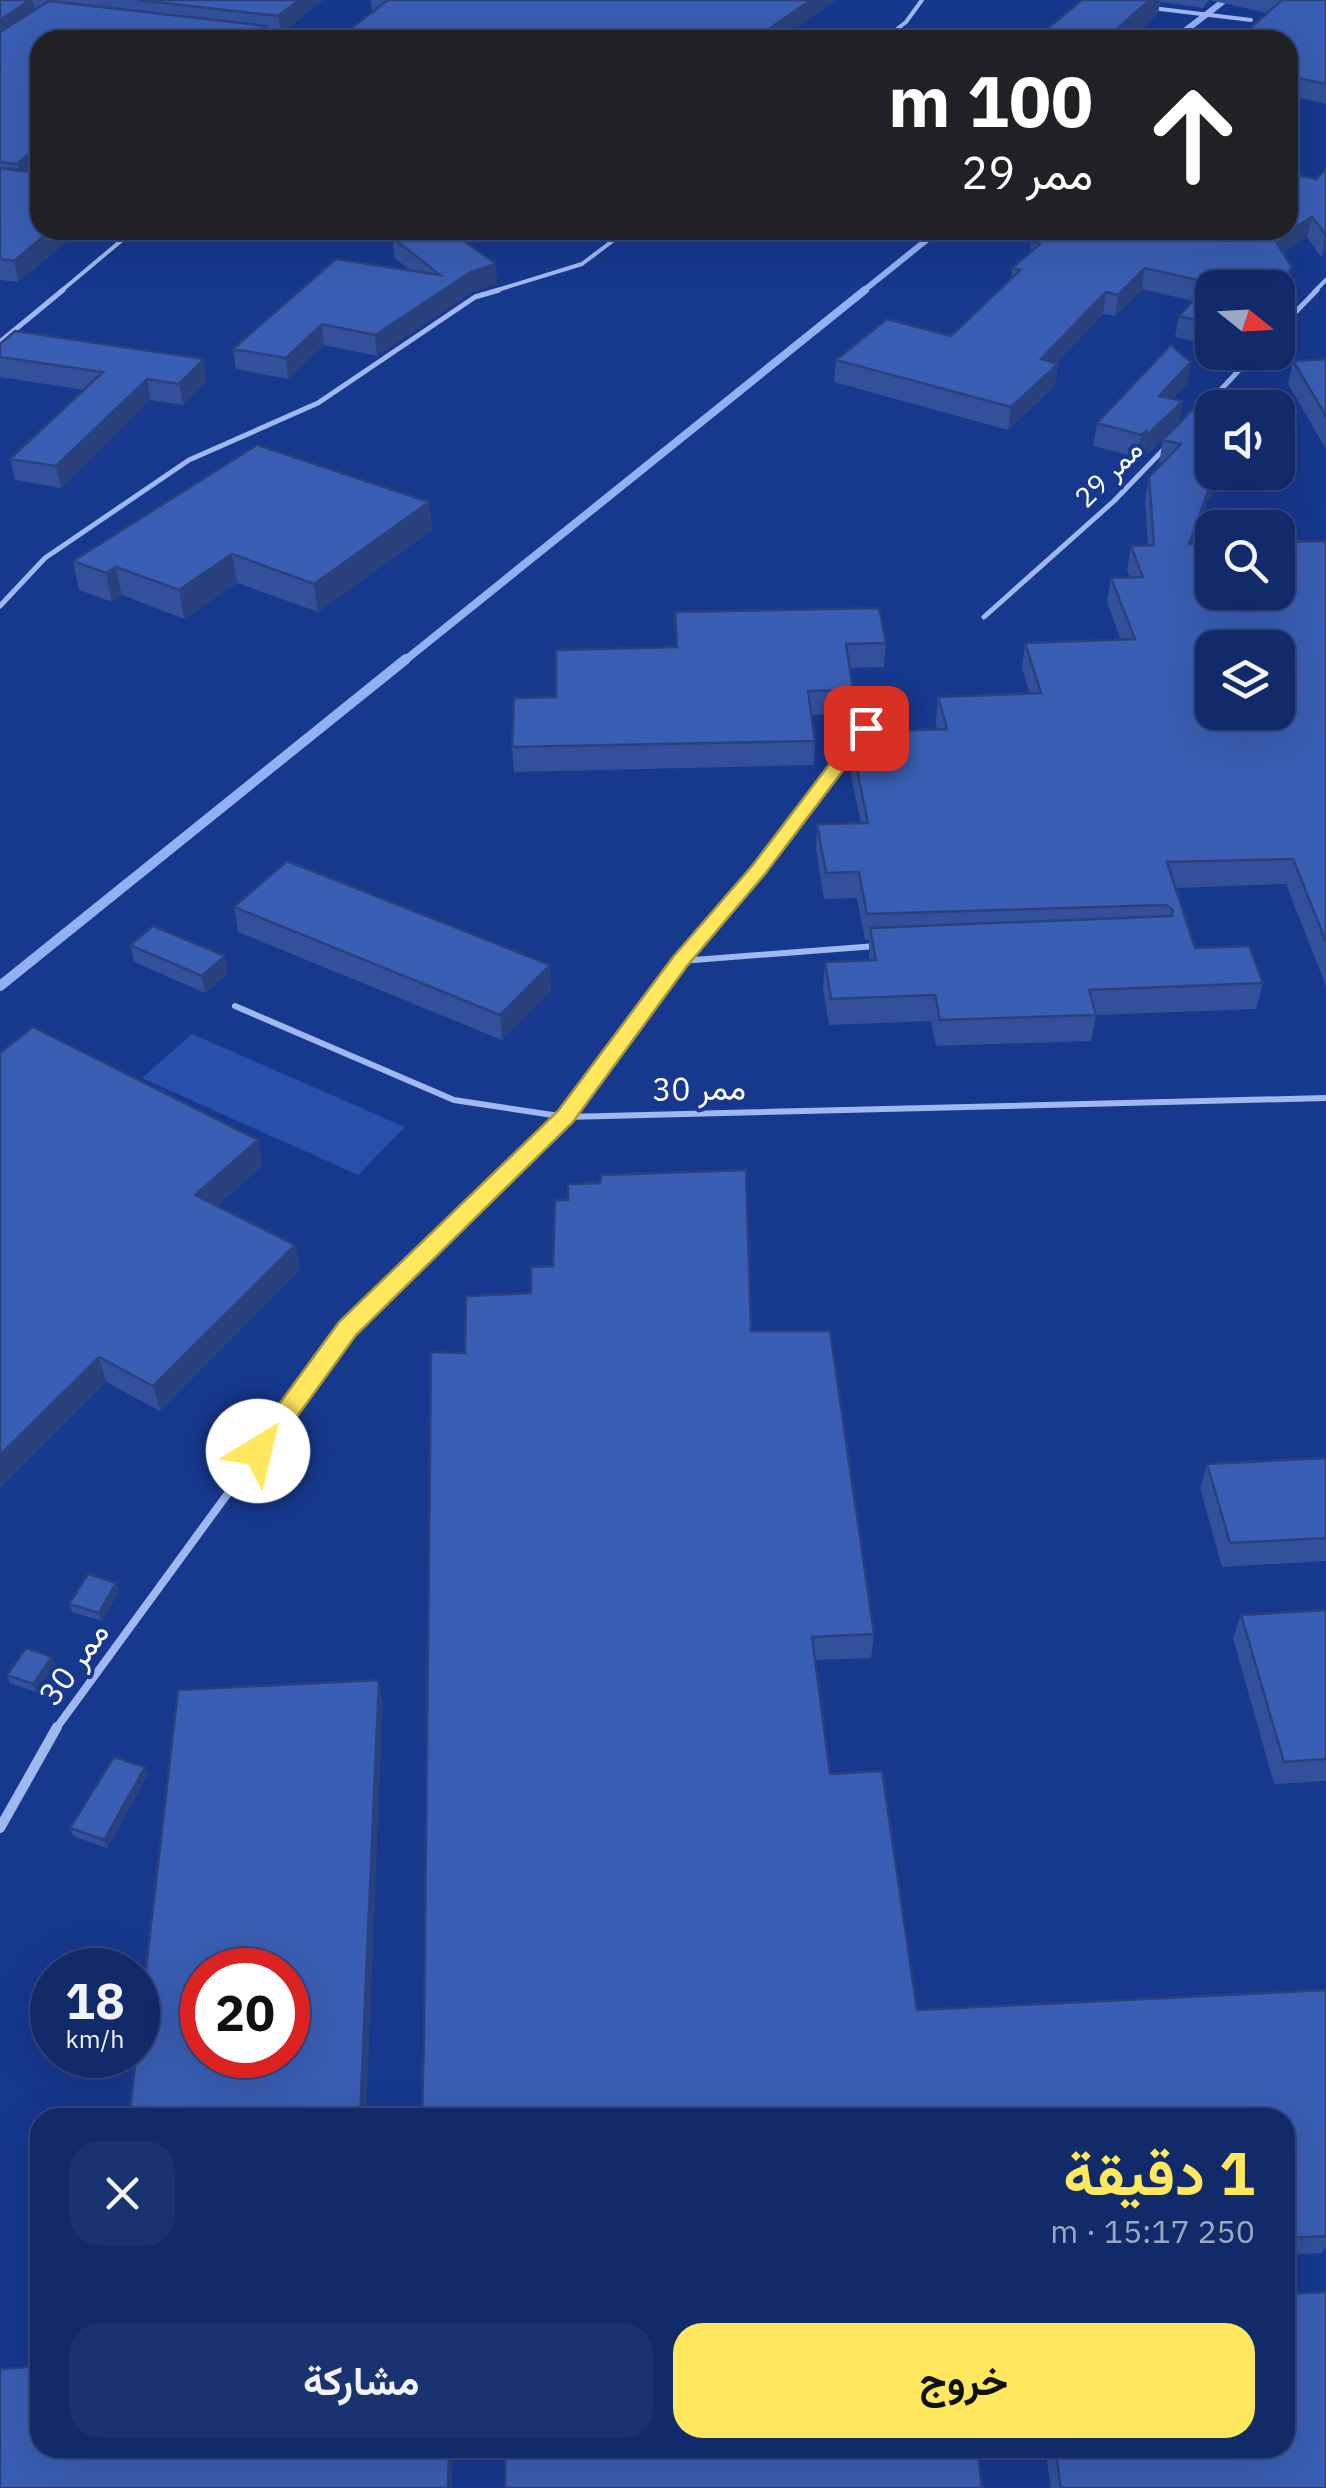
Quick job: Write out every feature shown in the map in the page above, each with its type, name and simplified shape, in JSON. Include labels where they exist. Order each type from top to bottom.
[{"type":"lane","points":[[896,30],[922,0]]},
{"type":"lane","points":[[1152,8],[1251,20]]},
{"type":"lane","points":[[0,342],[122,240]]},
{"type":"lane","points":[[0,606],[45,558],[189,460],[318,403],[476,297],[582,264],[614,240]]},
{"type":"lane","points":[[1295,312],[1326,280]]},
{"type":"lane","points":[[1192,420],[1239,370]]},
{"type":"lane","name":"ممر 29","points":[[984,617],[1114,501],[1179,434]]},
{"type":"lane","points":[[235,1006],[454,1100],[566,1117],[680,962],[758,870],[866,728]]},
{"type":"lane","points":[[680,962],[891,946]]},
{"type":"lane","name":"ممر 30","points":[[0,1828],[58,1726],[348,1329],[566,1117],[1326,1098]]},
{"type":"shaded area","points":[[192,1034],[405,1127],[358,1175],[142,1078]]},
{"type":"building","points":[[0,0],[30,0],[0,20]]},
{"type":"building","points":[[138,0],[299,0],[278,16]]},
{"type":"building","points":[[388,0],[811,0],[768,30],[349,30]]},
{"type":"building","points":[[1082,0],[1150,0],[1116,30],[1046,30]]},
{"type":"building","points":[[1282,0],[1326,0],[1326,84],[1298,78],[1298,30],[1248,30]]},
{"type":"building","points":[[49,1],[266,26],[261,30],[30,30],[30,153],[17,164],[0,162],[0,32]]},
{"type":"building","points":[[0,168],[30,172],[30,240],[39,240],[14,261],[0,259]]},
{"type":"building","points":[[1326,169],[1326,235],[1312,217],[1298,226],[1298,175],[1316,179]]},
{"type":"building","points":[[396,240],[463,240],[496,264],[471,272],[375,335],[322,324],[286,358],[233,349],[336,259],[440,275]]},
{"type":"building","points":[[1275,240],[1292,267],[1195,270],[1195,280],[1145,268],[1118,295],[1106,292],[1041,359],[1058,364],[1011,407],[836,360],[887,319],[951,336],[1020,270],[1012,268],[1040,244],[1031,242]]},
{"type":"building","points":[[1195,299],[1195,320],[1179,316]]},
{"type":"building","points":[[15,331],[204,359],[179,384],[147,379],[56,466],[10,459],[103,372],[0,357],[0,344]]},
{"type":"building","points":[[1171,345],[1191,362],[1159,396],[1183,401],[1146,436],[1146,431],[1141,435],[1097,423]]},
{"type":"building","points":[[1326,359],[1326,416],[1295,364],[1295,361]]},
{"type":"building","points":[[1195,407],[1195,490],[1208,490],[1201,510],[1195,510],[1189,544],[1195,544],[1195,610],[1295,610],[1295,542],[1326,541],[1326,942],[1293,859],[1167,862],[1195,948],[1249,946],[1263,983],[1089,990],[1096,1015],[940,1020],[935,995],[831,999],[825,962],[876,960],[870,928],[1172,916],[1173,910],[1166,905],[867,914],[859,872],[826,873],[817,824],[868,823],[853,750],[865,732],[947,729],[938,697],[1041,693],[1025,643],[1135,639],[1111,578],[1143,577],[1131,546],[1154,545],[1149,477],[1181,444],[1163,440]]},
{"type":"building","points":[[257,445],[429,502],[314,584],[232,554],[179,590],[116,567],[106,573],[73,561]]},
{"type":"building","points":[[879,608],[886,643],[846,644],[853,690],[808,691],[815,741],[512,747],[514,698],[556,697],[556,650],[677,647],[675,612]]},
{"type":"building","points":[[287,861],[550,965],[500,1015],[234,907]]},
{"type":"building","points":[[153,926],[225,956],[202,976],[130,945]]},
{"type":"building","points":[[33,1027],[258,1140],[195,1195],[295,1245],[153,1386],[99,1357],[0,1455],[0,1053]]},
{"type":"building","points":[[746,1170],[751,1331],[830,1331],[874,1634],[812,1637],[830,1774],[882,1771],[917,2010],[1326,1990],[1326,2236],[1295,2238],[1295,2108],[422,2108],[431,1352],[465,1353],[466,1296],[531,1293],[531,1267],[553,1266],[555,1200],[568,1200],[568,1184],[600,1183],[601,1175]]},
{"type":"building","points":[[1326,1458],[1326,1538],[1230,1543],[1207,1464]]},
{"type":"building","points":[[88,1574],[116,1583],[99,1613],[69,1604]]},
{"type":"building","points":[[1326,1610],[1326,1759],[1284,1762],[1241,1615]]},
{"type":"building","points":[[26,1648],[52,1657],[33,1684],[7,1675]]},
{"type":"building","points":[[379,1680],[360,2108],[130,2108],[134,2078],[160,2078],[160,1948],[148,1948],[178,1690]]},
{"type":"building","points":[[114,1757],[145,1767],[104,1840],[70,1828]]},
{"type":"building","points":[[1326,2292],[1326,2488],[1061,2488],[1056,2458],[1295,2458],[1295,2294]]},
{"type":"building","points":[[30,2367],[30,2458],[449,2458],[448,2488],[0,2488],[0,2369]]},
{"type":"building","points":[[505,2458],[978,2458],[982,2488],[505,2488]]},
{"type":"waterway","points":[[1186,30],[1225,0]]},
{"type":"waterway","points":[[862,292],[927,240]]},
{"type":"waterway","points":[[403,662],[865,290]]},
{"type":"waterway","points":[[0,986],[406,659]]},
{"type":"route","points":[[258,1451],[348,1329],[566,1117],[680,962],[758,870],[866,728]]}]
